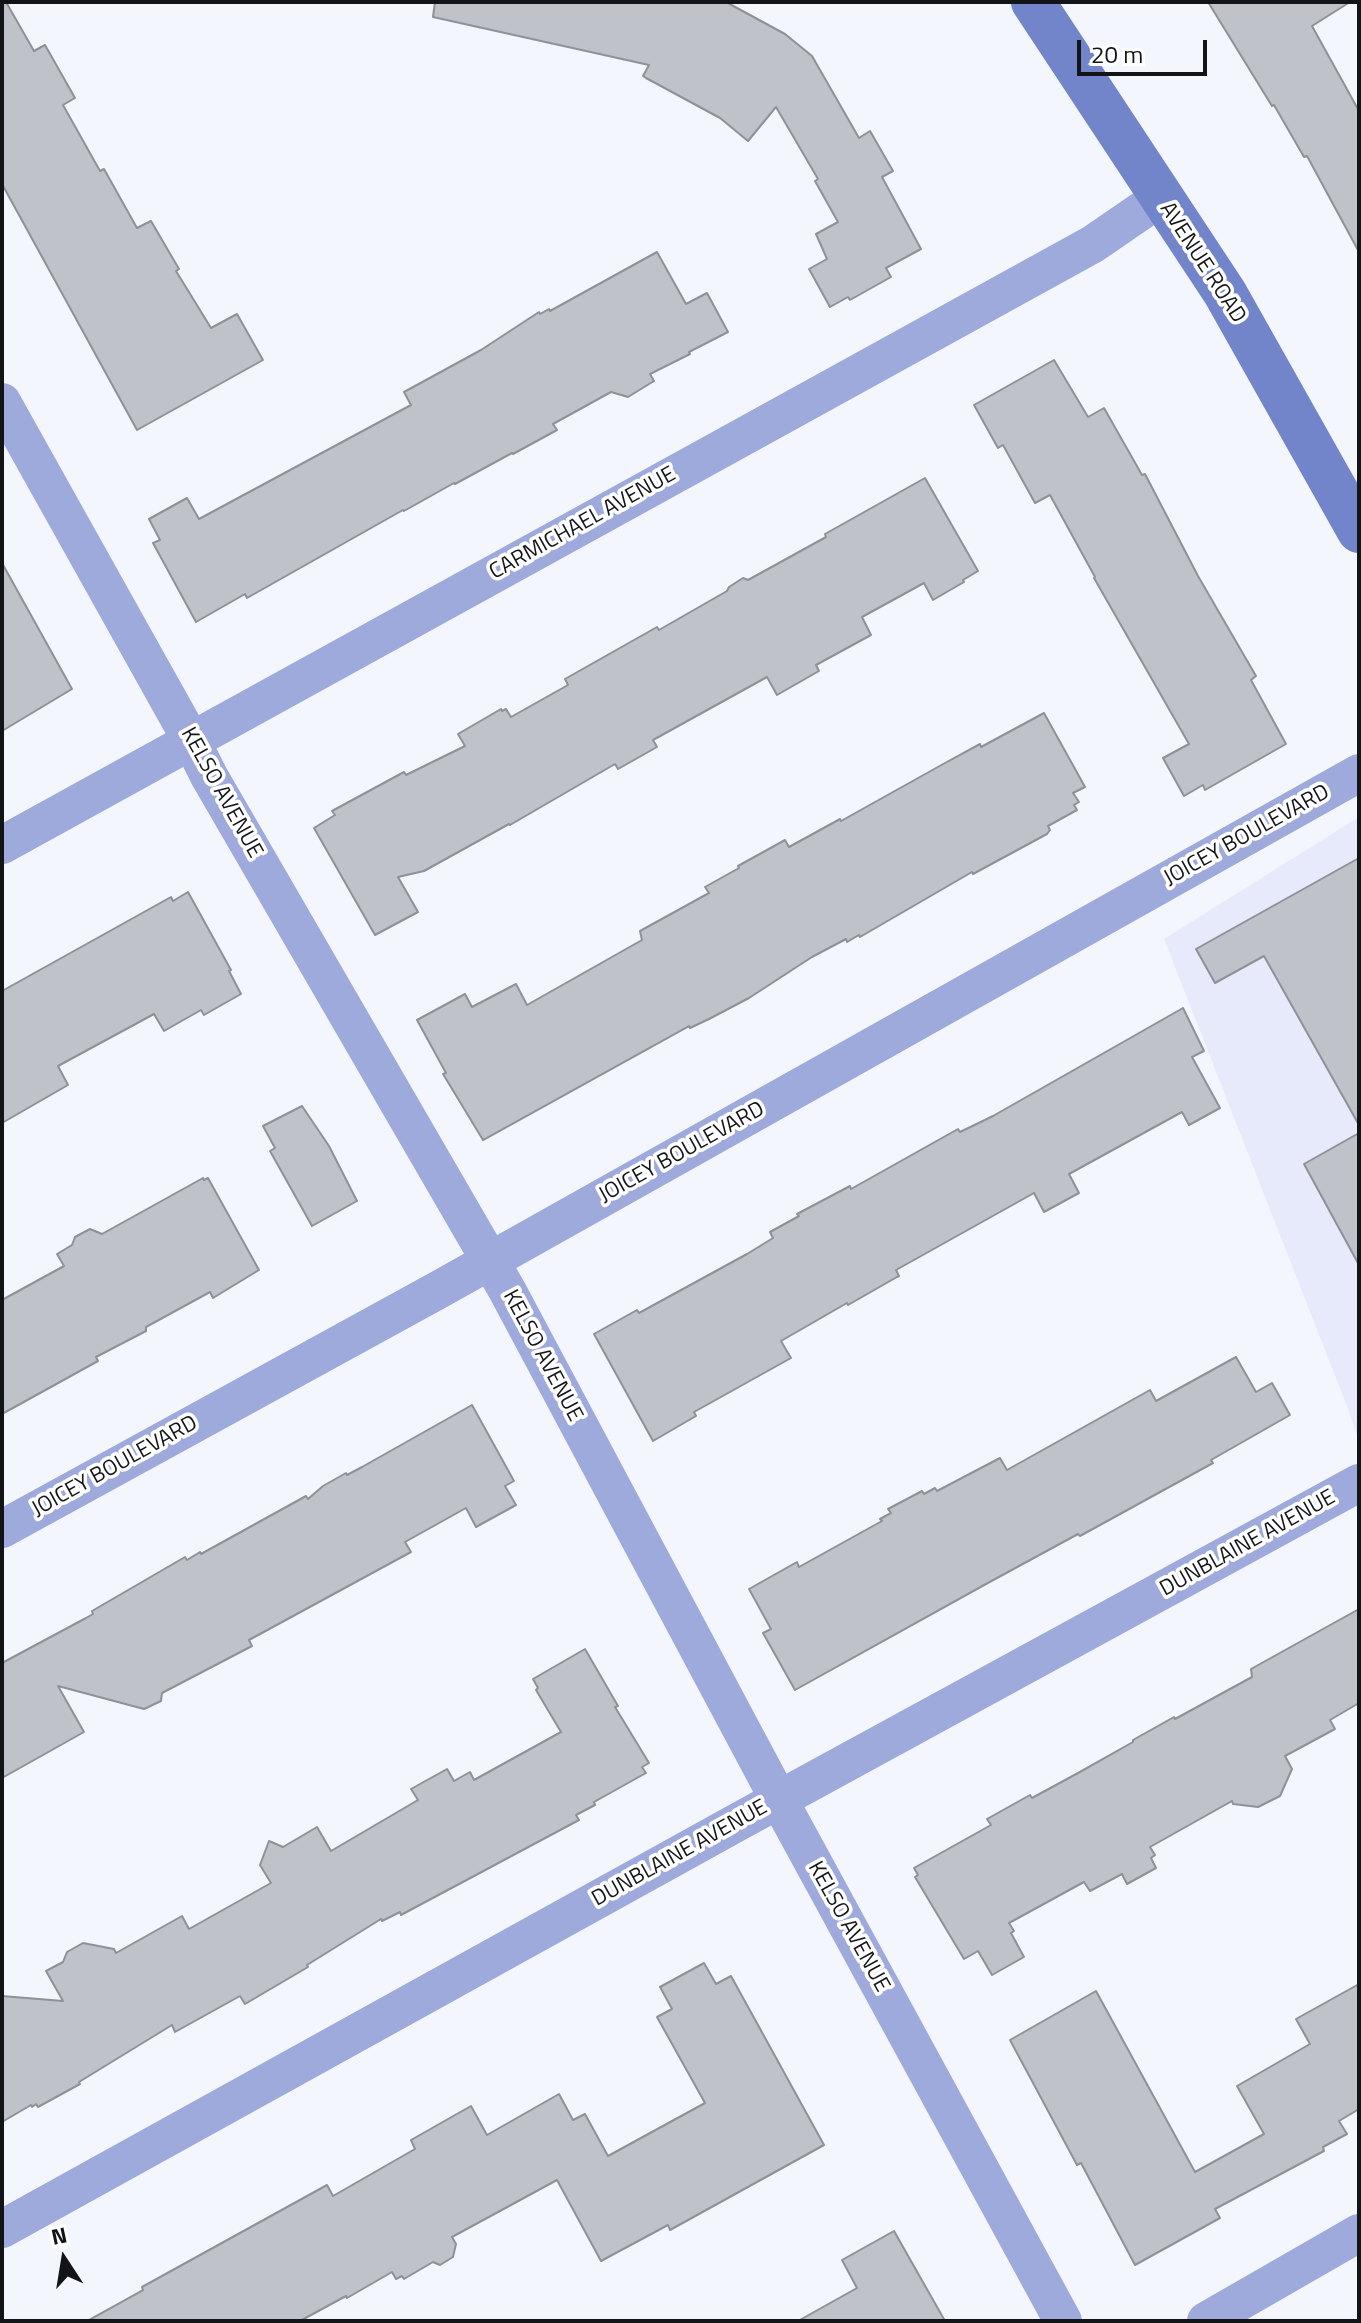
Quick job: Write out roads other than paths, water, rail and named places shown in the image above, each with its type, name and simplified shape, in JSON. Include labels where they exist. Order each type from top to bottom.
[{"type":"main road","name":"AVENUE ROAD","points":[[1033,2],[1225,293],[1359,531]]},
{"type":"street","name":"CARMICHAEL AVENUE","points":[[2,845],[1093,244],[1160,198]]},
{"type":"street","name":"KELSO AVENUE","points":[[2,402],[209,776],[491,1261],[779,1800],[1063,2321]]},
{"type":"street","name":"JOICEY BOULEVARD","points":[[2,1529],[491,1261],[1359,773]]},
{"type":"street","name":"DUNBLAINE AVENUE","points":[[2,2229],[1359,1483]]},
{"type":"street","points":[[1206,2321],[1359,2233]]}]
